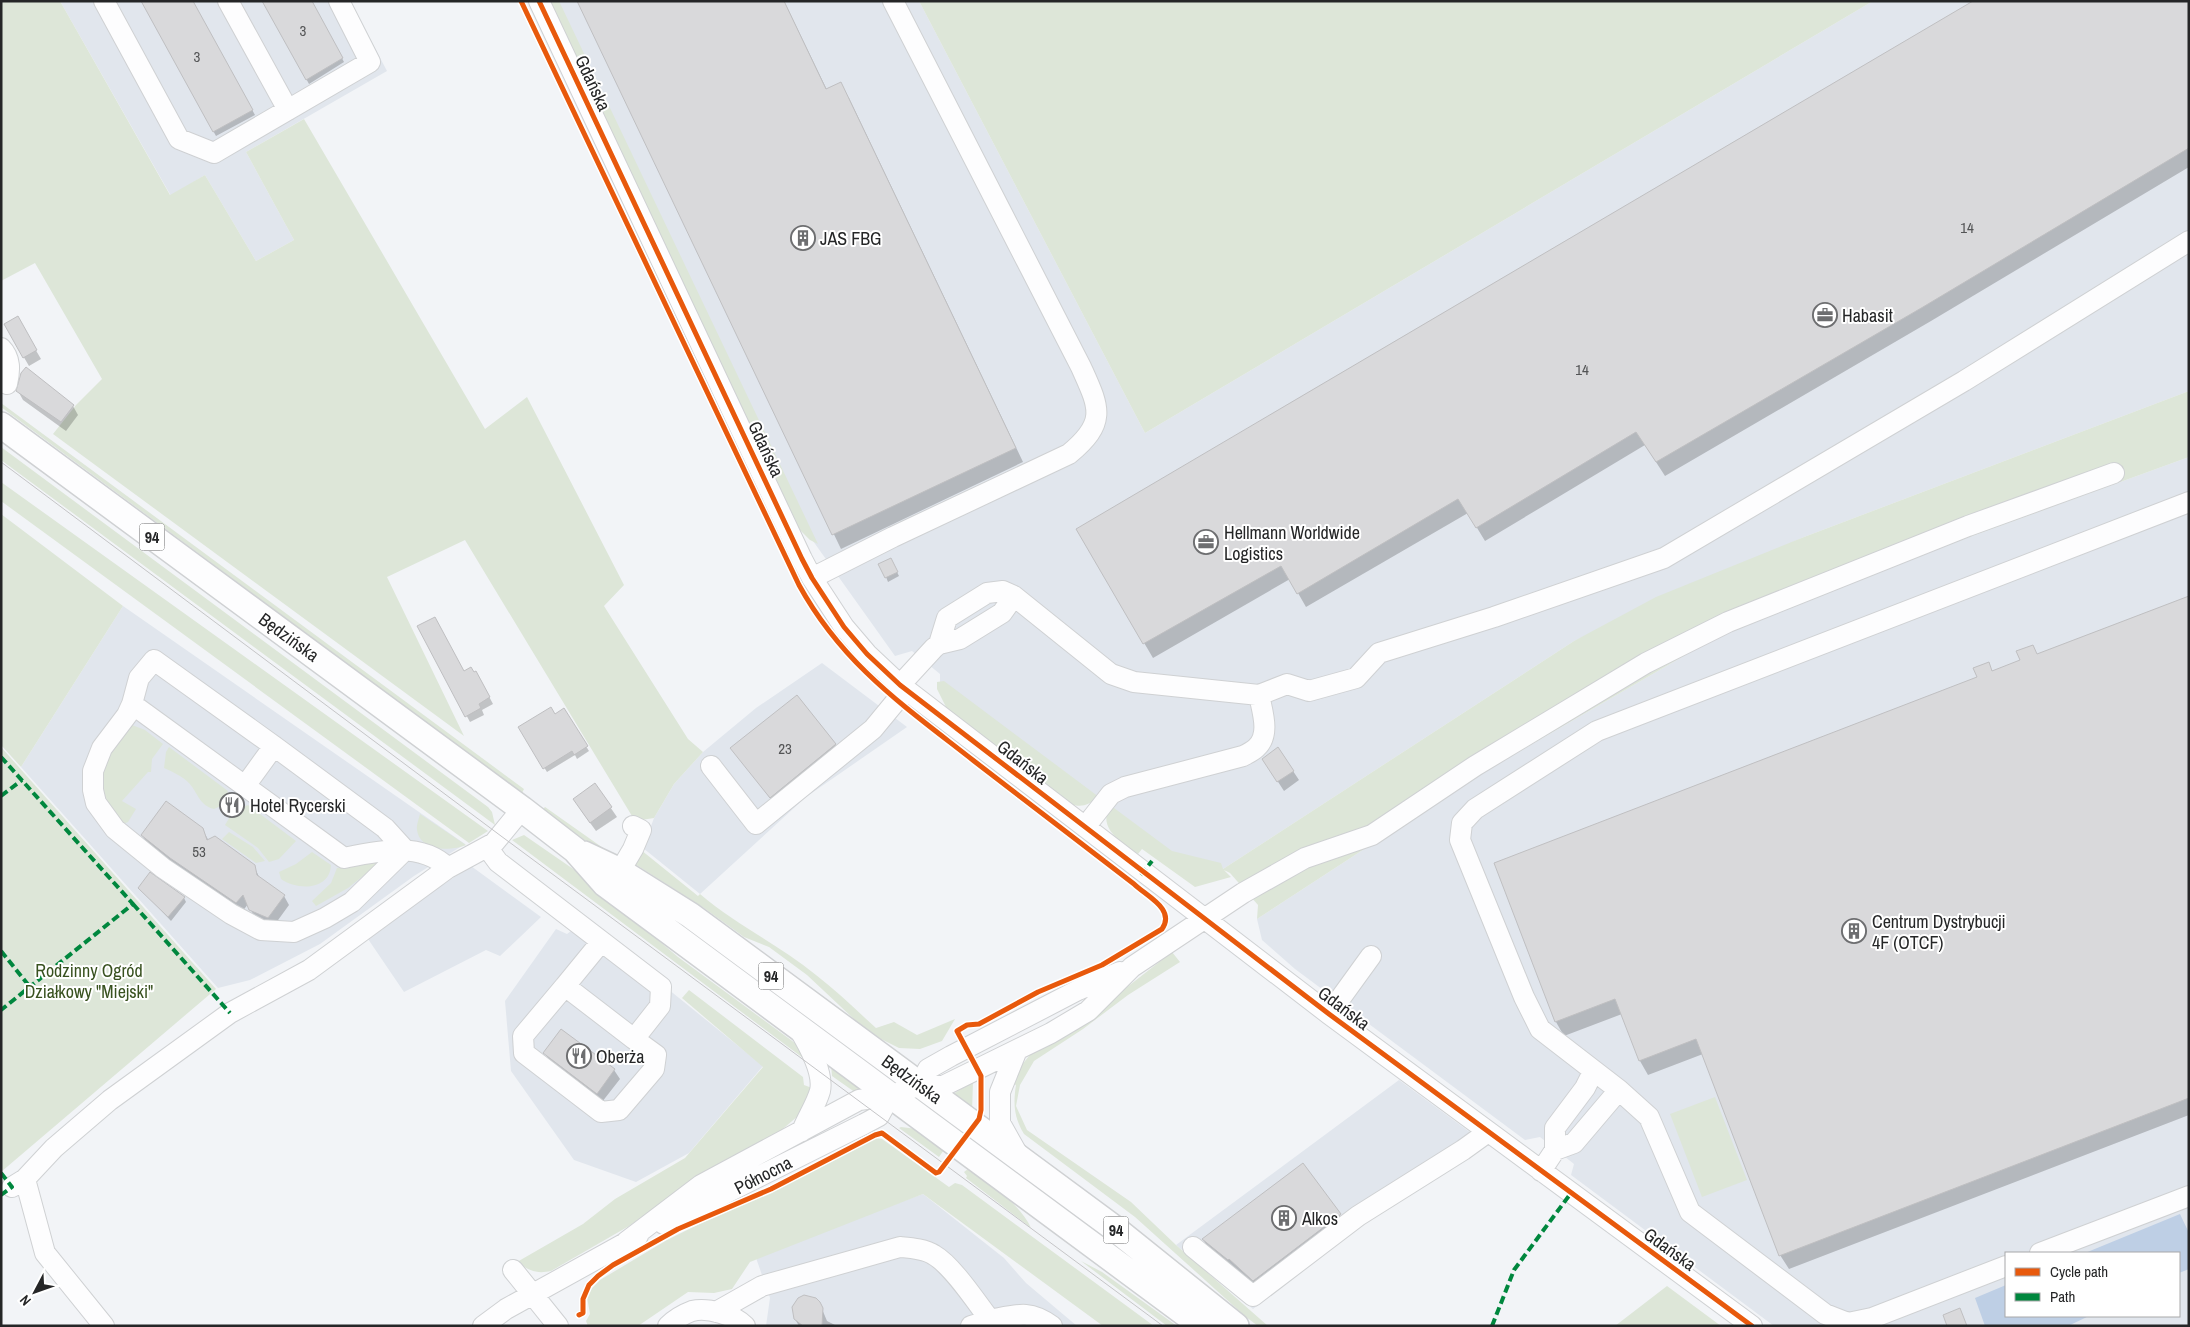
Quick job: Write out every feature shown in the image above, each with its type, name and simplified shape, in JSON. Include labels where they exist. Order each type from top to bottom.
[{"type":"main road","name":"Będzińska","points":[[1,425],[522,809],[575,850],[605,884],[1202,1326]]},
{"type":"main road","name":"Będzińska","points":[[575,850],[620,871],[690,915],[1121,1234],[1236,1326]]},
{"type":"street","points":[[104,1],[179,139],[214,153],[370,62],[339,1]]},
{"type":"street","points":[[228,1],[288,110]]},
{"type":"street","name":"Gdańska","points":[[539,1],[812,578],[853,639],[903,687],[1204,919],[1329,1014],[1752,1326]]},
{"type":"street","points":[[812,578],[893,537],[1069,454],[1082,443],[1098,415],[1095,398],[1081,367],[893,1]]},
{"type":"street","points":[[711,766],[756,824],[873,730],[903,687],[939,644],[960,639],[1002,613],[1014,596],[1110,674],[1134,682],[1259,695],[1287,684],[1309,691],[1356,678],[1379,653],[1494,617],[1664,558],[1964,381],[2189,241]]},
{"type":"street","points":[[1,348],[7,354],[10,372],[7,384]]},
{"type":"street","name":"Północna","points":[[920,1085],[928,1069],[1078,990],[1132,967],[1244,893],[1305,858],[1372,835],[1475,766],[1646,663],[1728,622],[1968,526],[2114,473]]},
{"type":"street","points":[[2005,1266],[1872,1318],[1848,1323],[1825,1314],[1690,1212],[1650,1117],[1619,1090],[1593,1072],[1540,1029],[1517,999],[1460,840],[1462,824],[1475,809],[1597,731],[2189,502]]},
{"type":"street","points":[[154,660],[385,828],[405,850],[352,902],[325,918],[294,932],[262,930],[231,914],[163,868],[115,829],[96,803],[93,790],[94,771],[102,748],[127,715],[139,678],[154,660]]},
{"type":"street","points":[[1085,827],[1110,794],[1125,787],[1242,756],[1257,748],[1264,735],[1264,720],[1259,695]]},
{"type":"street","points":[[132,704],[344,858],[380,850],[405,850],[439,859],[448,868]]},
{"type":"street","points":[[245,786],[274,746]]},
{"type":"street","points":[[104,1326],[45,1254],[19,1183],[54,1148],[110,1100],[230,1013],[309,970],[448,868],[488,847],[501,836],[522,809]]},
{"type":"street","points":[[620,871],[633,849],[641,830],[632,826]]},
{"type":"street","points":[[488,847],[498,862],[661,987],[660,1006],[634,1039]]},
{"type":"street","points":[[565,986],[656,1055],[654,1068],[619,1110],[601,1112],[524,1053],[523,1036],[601,942]]},
{"type":"street","points":[[1329,1014],[1371,956]]},
{"type":"street","name":"Północna","points":[[626,1242],[701,1185],[859,1100],[890,1096],[920,1085],[943,1086],[1051,1033],[1088,1011],[1132,967]]},
{"type":"street","points":[[798,1028],[811,1047],[818,1070],[820,1090],[802,1131]]},
{"type":"street","points":[[1017,1050],[1000,1092],[1000,1123],[1020,1159]]},
{"type":"street","points":[[1541,1171],[1555,1150],[1555,1128],[1585,1088],[1593,1072]]},
{"type":"street","points":[[1555,1150],[1574,1143],[1619,1090]]},
{"type":"street","name":"Północna","points":[[483,1326],[506,1309],[626,1242],[879,1116],[890,1096]]},
{"type":"street","points":[[1193,1247],[1253,1296],[1358,1216],[1463,1150],[1488,1132]]},
{"type":"street","points":[[2043,1252],[2189,1196]]},
{"type":"street","points":[[719,1319],[762,1286],[900,1247],[917,1249],[935,1255],[949,1268],[990,1320]]},
{"type":"street","points":[[513,1270],[558,1326]]},
{"type":"street","points":[[668,1326],[693,1311],[719,1319],[737,1318],[745,1326]]},
{"type":"street","points":[[971,1326],[1023,1313],[1040,1317],[1052,1326]]},
{"type":"shaded area","points":[[60,1],[350,1],[387,71],[246,152],[294,240],[256,261],[205,175],[171,196]]},
{"type":"shaded area","points":[[552,1],[919,1],[1145,433],[1873,1],[2189,1],[2189,391],[1804,537],[1574,641],[1223,869],[1173,857],[940,686],[940,674],[912,651],[895,656],[813,541]]},
{"type":"shaded area","points":[[2189,457],[2189,1326],[1774,1326],[1571,1175],[1574,1164],[1540,1137],[1525,1140],[1295,969],[1262,940],[1257,919],[1467,782],[1713,639],[1876,571]]},
{"type":"shaded area","name":"Hotel Rycerski","points":[[123,606],[465,844],[414,876],[320,944],[250,980],[218,988],[21,767]]},
{"type":"shaded area","points":[[822,663],[907,727],[806,797],[700,894],[643,848],[654,818],[674,784],[703,752],[756,708]]},
{"type":"shaded area","points":[[471,866],[541,917],[500,956],[486,950],[404,992],[366,936]]},
{"type":"shaded area","points":[[584,921],[763,1066],[689,1153],[636,1182],[574,1160],[511,1071],[505,1001],[556,929],[567,934]]},
{"type":"shaded area","name":"Alkos","points":[[1399,1080],[1486,1144],[1368,1219],[1253,1309],[1176,1245]]},
{"type":"shaded area","points":[[923,1194],[1004,1258],[1026,1283],[1077,1326],[766,1326],[770,1298],[755,1255]]},
{"type":"green space","points":[[1,1],[60,1],[170,195],[205,175],[256,261],[294,240],[246,152],[304,119],[485,429],[527,397],[624,585],[604,606],[688,739],[703,752],[674,784],[654,818],[635,821],[465,540],[387,577],[464,736],[53,434],[76,405],[102,379],[35,263],[1,281]]},
{"type":"green space","points":[[549,1],[559,1],[818,544],[810,540],[800,530]]},
{"type":"green space","points":[[919,1],[1873,1],[1145,433]]},
{"type":"green space","points":[[2189,391],[2189,457],[1876,571],[1713,639],[1467,782],[1257,919],[1258,905],[1230,873],[1224,870],[1231,877],[1195,887],[1142,849],[1138,854],[1118,840],[1106,821],[1110,805],[1172,851],[1221,863],[1223,869],[1574,641],[1656,597],[1804,537]]},
{"type":"green space","points":[[1,403],[524,789],[522,793],[1,407]]},
{"type":"green space","points":[[1,447],[488,807],[492,812],[495,825],[1,460]]},
{"type":"green space","points":[[1,482],[488,831],[469,843],[1,501]]},
{"type":"green space","points":[[1,514],[123,606],[21,767],[1,745]]},
{"type":"green space","points":[[944,681],[1099,797],[1085,805],[1070,804],[947,709],[937,689],[937,682]]},
{"type":"green space","points":[[132,725],[145,730],[163,744],[152,759],[151,772],[148,772],[122,801],[136,809],[128,822],[121,825],[98,787],[103,757]]},
{"type":"green space","name":"Rodzinny Ogród Działkowy \"Miejski\"","points":[[1,747],[216,989],[1,1172]]},
{"type":"green space","points":[[169,747],[228,791],[223,805],[214,809],[205,805],[186,781],[164,768],[166,752]]},
{"type":"green space","points":[[248,805],[296,841],[279,859],[269,862],[258,848],[225,825],[234,810]]},
{"type":"green space","points":[[545,807],[613,855],[610,859],[543,809]]},
{"type":"green space","points":[[420,814],[466,845],[445,849],[430,846],[424,842],[419,837],[417,830]]},
{"type":"green space","points":[[229,832],[253,847],[265,861],[256,863],[222,839]]},
{"type":"green space","points":[[524,835],[579,873],[678,957],[795,1043],[804,1051],[807,1061],[512,840]]},
{"type":"green space","points":[[641,850],[698,896],[700,894],[728,916],[802,964],[876,1028],[894,1022],[917,1035],[955,1019],[942,1041],[920,1049],[899,1048],[881,1039],[856,1021],[807,975],[769,947],[744,937],[704,908],[635,864]]},
{"type":"green space","points":[[312,852],[331,865],[325,879],[319,884],[304,886],[288,883],[281,879],[279,872],[296,864]]},
{"type":"green space","points":[[382,861],[348,888],[316,906],[312,901],[331,883],[337,868]]},
{"type":"green space","points":[[1172,952],[1180,962],[1128,995],[1083,1029],[1034,1061],[1020,1085],[1016,1106],[1027,1130],[1131,1202],[1176,1245],[1268,1326],[1258,1326],[1246,1317],[1135,1217],[1024,1134],[1016,1116],[1015,1098],[1016,1085],[1011,1083],[1033,1051],[1108,1002]]},
{"type":"green space","points":[[689,990],[803,1077],[804,1085],[812,1088],[808,1103],[798,1116],[778,1133],[690,1184],[629,1226],[551,1271],[537,1272],[525,1268],[517,1262],[583,1224],[615,1199],[685,1158],[763,1067],[682,998]]},
{"type":"green space","points":[[831,1065],[863,1089],[856,1093],[832,1076]]},
{"type":"green space","points":[[973,1082],[972,1112],[956,1099],[953,1094]]},
{"type":"green space","points":[[1715,1097],[1747,1180],[1702,1197],[1670,1114]]},
{"type":"green space","points":[[899,1128],[917,1129],[946,1147],[939,1157]]},
{"type":"green space","points":[[873,1138],[882,1139],[949,1187],[955,1183],[962,1185],[1154,1326],[1103,1326],[923,1194],[750,1262],[732,1289],[714,1293],[688,1292],[638,1326],[588,1326],[586,1321],[590,1314],[587,1297],[589,1291],[600,1280],[667,1240]]},
{"type":"green space","points":[[968,1169],[1012,1203],[1020,1211],[1031,1228],[966,1178],[967,1176],[964,1172]]},
{"type":"green space","points":[[1081,1261],[1102,1272],[1177,1326],[1167,1326]]},
{"type":"green space","points":[[1667,1286],[1721,1326],[1615,1326]]},
{"type":"water","points":[[2180,1214],[2189,1233],[2189,1269],[2180,1273],[2180,1252],[2087,1252]]},
{"type":"water","points":[[2005,1285],[2005,1317],[2087,1317],[2068,1326],[1985,1326],[1975,1298]]},
{"type":"building","points":[[141,1],[193,1],[253,110],[213,132]]},
{"type":"building","points":[[262,1],[312,1],[343,58],[306,80]]},
{"type":"building","name":"JAS FBG","points":[[577,1],[784,1],[826,89],[841,82],[1016,448],[832,535]]},
{"type":"building","points":[[1973,1],[2189,1],[2189,148],[1923,307],[1656,462],[1636,432],[1476,528],[1458,499],[1297,594],[1281,566],[1143,644],[1076,529]]},
{"type":"building","points":[[18,316],[37,350],[23,358],[4,324]]},
{"type":"building","points":[[26,367],[74,405],[61,422],[16,391],[21,373]]},
{"type":"building","points":[[891,558],[898,572],[885,578],[878,564]]},
{"type":"building","name":"Centrum Dystrybucji 4F (OTCF)","points":[[2189,596],[2189,1098],[1779,1256],[1696,1039],[1639,1061],[1615,999],[1555,1022],[1494,863],[1977,677],[1973,668],[1989,662],[1992,671],[2020,660],[2016,651],[2033,645],[2037,654]]},
{"type":"building","points":[[435,617],[464,671],[471,667],[474,672],[476,671],[490,697],[479,704],[481,708],[465,717],[417,626]]},
{"type":"building","points":[[797,695],[836,744],[770,798],[730,748]]},
{"type":"building","points":[[551,707],[555,714],[564,708],[588,746],[574,755],[572,751],[543,769],[518,727]]},
{"type":"building","points":[[1278,747],[1294,771],[1277,782],[1262,759]]},
{"type":"building","points":[[595,783],[612,807],[590,823],[573,799]]},
{"type":"building","points":[[166,801],[203,828],[207,840],[215,836],[255,865],[257,875],[285,895],[268,918],[249,910],[243,895],[236,903],[170,858],[141,835]]},
{"type":"building","points":[[150,872],[185,897],[168,917],[138,888]]},
{"type":"building","points":[[561,1029],[615,1069],[597,1094],[543,1053]]},
{"type":"building","name":"Alkos","points":[[1303,1163],[1341,1214],[1253,1281],[1229,1259],[1202,1239]]},
{"type":"building","points":[[804,1295],[816,1298],[820,1302],[823,1308],[822,1326],[803,1326],[794,1319],[792,1307],[798,1298]]},
{"type":"building","points":[[1960,1308],[1967,1326],[1947,1326],[1943,1315]]},
{"type":"tram line","points":[[1,462],[501,836],[1163,1326]]},
{"type":"marked path","points":[[1,757],[133,904],[1,1010]]},
{"type":"marked path","points":[[1,796],[22,780]]},
{"type":"marked path","points":[[1141,875],[1152,861]]},
{"type":"marked path","points":[[133,904],[230,1013]]},
{"type":"marked path","points":[[1,951],[30,987]]},
{"type":"marked path","points":[[1,1173],[12,1187],[1,1195]]},
{"type":"marked path","points":[[1492,1326],[1514,1270],[1571,1193]]},
{"type":"cycle path","points":[[521,1],[799,585],[816,613],[835,639],[855,661],[899,702],[1152,898],[1165,915],[1162,929],[1102,965],[1038,992],[979,1024],[967,1025],[957,1031],[981,1076],[981,1110],[979,1119],[939,1172],[936,1173],[882,1133],[875,1135],[771,1189],[678,1229],[613,1265],[589,1285],[583,1299],[583,1313],[579,1315]]},
{"type":"cycle path","points":[[539,1],[802,559],[844,627],[867,654],[900,685],[1329,1014],[1752,1326]]},
{"type":"place","name":"JAS FBG","points":[[803,238]]},
{"type":"place","name":"Habasit","points":[[1825,315]]},
{"type":"place","name":"Hellmann Worldwide Logistics","points":[[1206,542]]},
{"type":"place","name":"Hotel Rycerski","points":[[232,805]]},
{"type":"place","name":"Centrum Dystrybucji 4F (OTCF)","points":[[1854,931]]},
{"type":"place","name":"Oberża","points":[[579,1056]]},
{"type":"place","name":"Alkos","points":[[1284,1218]]}]
